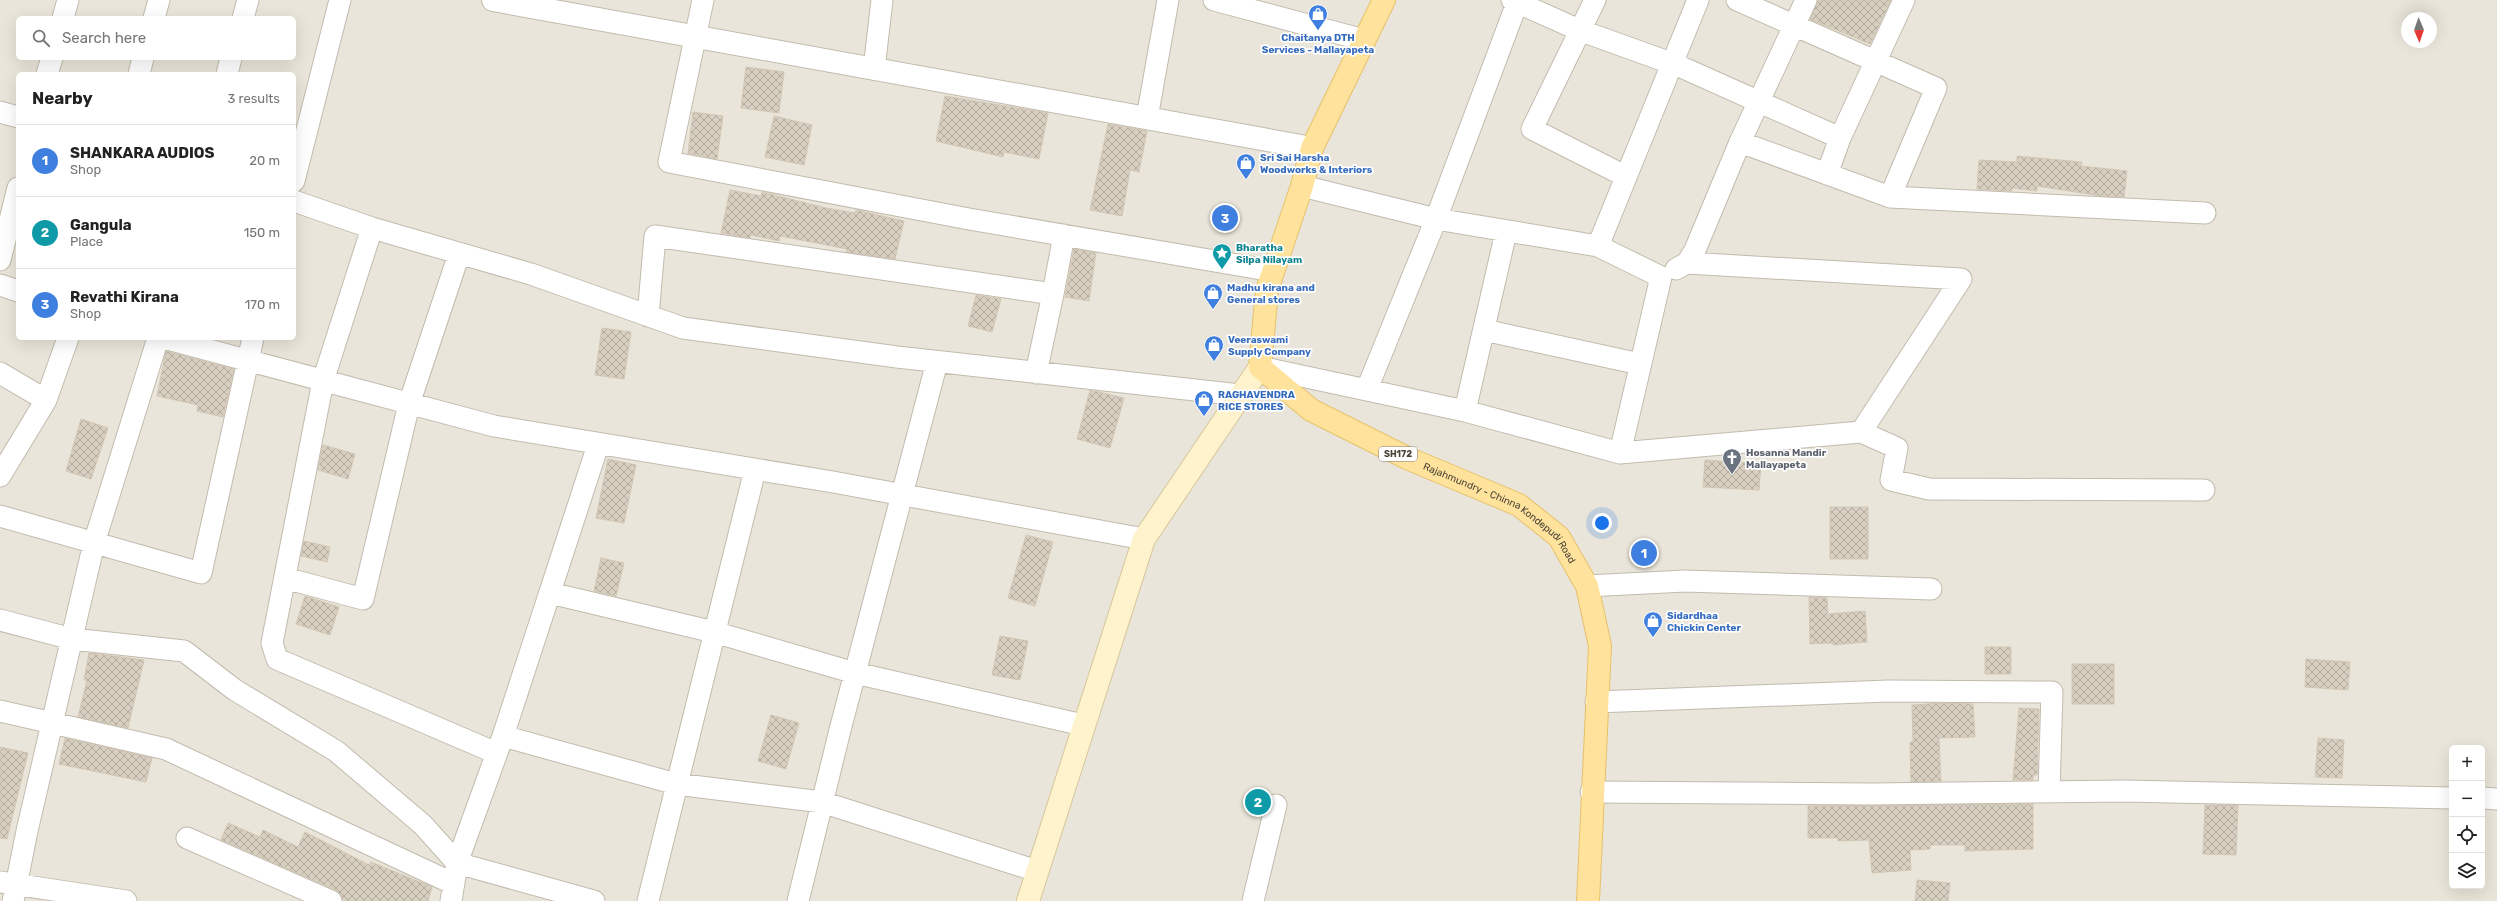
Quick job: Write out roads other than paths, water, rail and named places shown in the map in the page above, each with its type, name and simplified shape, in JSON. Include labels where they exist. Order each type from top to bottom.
[{"type":"main road","points":[[1028,901],[1083,725],[1144,539],[1260,367],[1267,290],[1302,186],[1312,148],[1384,0]]},
{"type":"main road","name":"Rajahmundry - Chinna Kondepudi Road","points":[[1260,367],[1311,410],[1407,458],[1519,505],[1559,537],[1587,586],[1600,646],[1591,792],[1588,901]]},
{"type":"street","points":[[64,16],[68,0]]},
{"type":"street","points":[[155,16],[159,0]]},
{"type":"street","points":[[244,16],[248,0]]},
{"type":"street","points":[[296,173],[340,0]]},
{"type":"street","points":[[493,0],[518,2],[694,37],[1312,148]]},
{"type":"street","points":[[703,0],[694,37],[669,162],[1064,235],[1273,271]]},
{"type":"street","points":[[874,69],[882,0]]},
{"type":"street","points":[[1147,118],[1168,0]]},
{"type":"street","points":[[1214,0],[1364,40]]},
{"type":"street","points":[[1595,0],[1579,30],[1532,129],[1625,176]]},
{"type":"street","points":[[1598,246],[1625,176],[1698,0]]},
{"type":"street","points":[[1737,0],[1936,88],[1890,197]]},
{"type":"street","points":[[1620,453],[1661,277],[1686,263],[1695,250],[1740,142],[1806,0]]},
{"type":"street","points":[[1827,174],[1840,138],[1904,0]]},
{"type":"street","points":[[1367,389],[1436,219],[1515,1],[1579,30],[1671,63],[1840,138]]},
{"type":"street","points":[[48,72],[51,60]]},
{"type":"street","points":[[140,72],[142,60]]},
{"type":"street","points":[[228,72],[230,60]]},
{"type":"street","points":[[0,112],[16,116]]},
{"type":"street","points":[[1740,142],[1890,197],[2205,213]]},
{"type":"street","points":[[1302,186],[1436,219],[1506,232],[1598,246],[1661,277]]},
{"type":"street","points":[[0,260],[16,196]]},
{"type":"street","points":[[296,202],[372,228],[531,274],[683,328],[937,362],[1240,395]]},
{"type":"street","points":[[372,228],[322,381],[272,643],[277,658],[499,744],[676,784],[822,802],[1037,871]]},
{"type":"street","points":[[1465,411],[1506,232]]},
{"type":"street","points":[[1036,373],[1064,235]]},
{"type":"street","points":[[648,316],[654,236],[1053,294]]},
{"type":"street","points":[[285,578],[363,599],[409,404],[459,254]]},
{"type":"street","points":[[1686,263],[1961,279],[1861,432]]},
{"type":"street","points":[[0,285],[16,290]]},
{"type":"street","points":[[1484,330],[1640,364]]},
{"type":"street","points":[[0,476],[46,400],[67,340]]},
{"type":"street","points":[[126,901],[10,889],[52,723],[94,543],[157,340]]},
{"type":"street","points":[[171,340],[494,426],[598,445],[901,494],[1144,539]]},
{"type":"street","points":[[0,516],[201,573],[252,340]]},
{"type":"street","points":[[798,901],[901,494],[937,362]]},
{"type":"street","points":[[1260,367],[1465,411],[1620,453],[1861,432],[1897,448],[1891,480],[1929,488],[2204,490]]},
{"type":"street","points":[[0,373],[46,400]]},
{"type":"street","points":[[0,711],[166,749],[452,892],[457,863],[550,593],[598,445]]},
{"type":"street","points":[[648,901],[755,470]]},
{"type":"street","points":[[1587,586],[1685,581],[1931,589]]},
{"type":"street","points":[[550,593],[714,632],[855,673],[1083,725]]},
{"type":"street","points":[[0,620],[72,639],[184,651],[235,690],[336,751],[423,825],[457,863],[594,901]]},
{"type":"street","points":[[1596,702],[1888,691],[2052,692],[2050,792]]},
{"type":"street","points":[[1591,792],[1879,794],[2133,791],[2449,798]]},
{"type":"street","points":[[2485,798],[2497,799]]},
{"type":"street","points":[[1253,901],[1276,805]]},
{"type":"street","points":[[188,838],[331,901]]},
{"type":"place","name":"Chaitanya DTH Services - Mallayapeta","points":[[1318,31]]},
{"type":"place","name":"Sri Sai Harsha Woodworks & Interiors","points":[[1246,180]]},
{"type":"place","name":"Revathi Kirana","points":[[1225,218]]},
{"type":"place","name":"Bharatha Silpa Nilayam","points":[[1222,270]]},
{"type":"place","name":"Madhu kirana and General stores","points":[[1213,310]]},
{"type":"place","name":"Veeraswami Supply Company","points":[[1214,362]]},
{"type":"place","name":"RAGHAVENDRA RICE STORES","points":[[1204,417]]},
{"type":"place","name":"Hosanna Mandir Mallayapeta","points":[[1732,475]]},
{"type":"place","name":"SHANKARA AUDIOS","points":[[1644,553]]},
{"type":"place","name":"Sidardhaa Chickin Center","points":[[1653,638]]},
{"type":"place","name":"Gangula","points":[[1258,802]]}]
